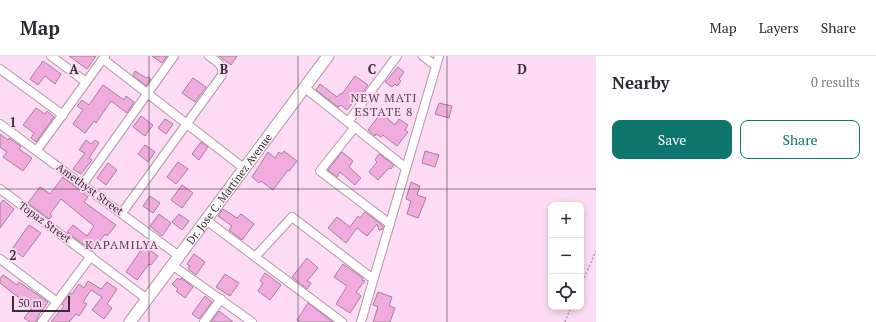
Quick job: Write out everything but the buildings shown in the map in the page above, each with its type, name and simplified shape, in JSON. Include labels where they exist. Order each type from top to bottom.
[{"type":"street","points":[[51,56],[86,82]]},
{"type":"street","points":[[83,184],[174,56]]},
{"type":"street","points":[[122,213],[222,75],[222,68],[220,65],[209,56]]},
{"type":"street","name":"Dr. Jose C. Martinez Avenue","points":[[130,322],[328,56]]},
{"type":"street","points":[[390,224],[320,171],[397,56]]},
{"type":"street","points":[[423,56],[436,66]]},
{"type":"street","points":[[361,322],[439,56]]},
{"type":"street","points":[[37,150],[104,58],[245,169]]},
{"type":"street","points":[[0,69],[63,115]]},
{"type":"street","points":[[305,88],[406,168]]},
{"type":"street","name":"Amethyst Street","points":[[0,124],[122,213],[221,299],[252,322]]},
{"type":"street","name":"Topaz Street","points":[[0,189],[147,299]]},
{"type":"street","points":[[255,257],[292,217],[374,279]]},
{"type":"street","points":[[206,220],[342,322]]},
{"type":"street","points":[[42,322],[90,256]]},
{"type":"street","points":[[0,259],[57,302]]},
{"type":"street","points":[[204,322],[221,299]]},
{"type":"path","points":[[584,278],[596,251]]},
{"type":"path","points":[[565,322],[571,310]]},
{"type":"district","name":"NEW MATI ESTATE 8","points":[[384,104]]},
{"type":"district","name":"KAPAMILYA","points":[[122,244]]}]
